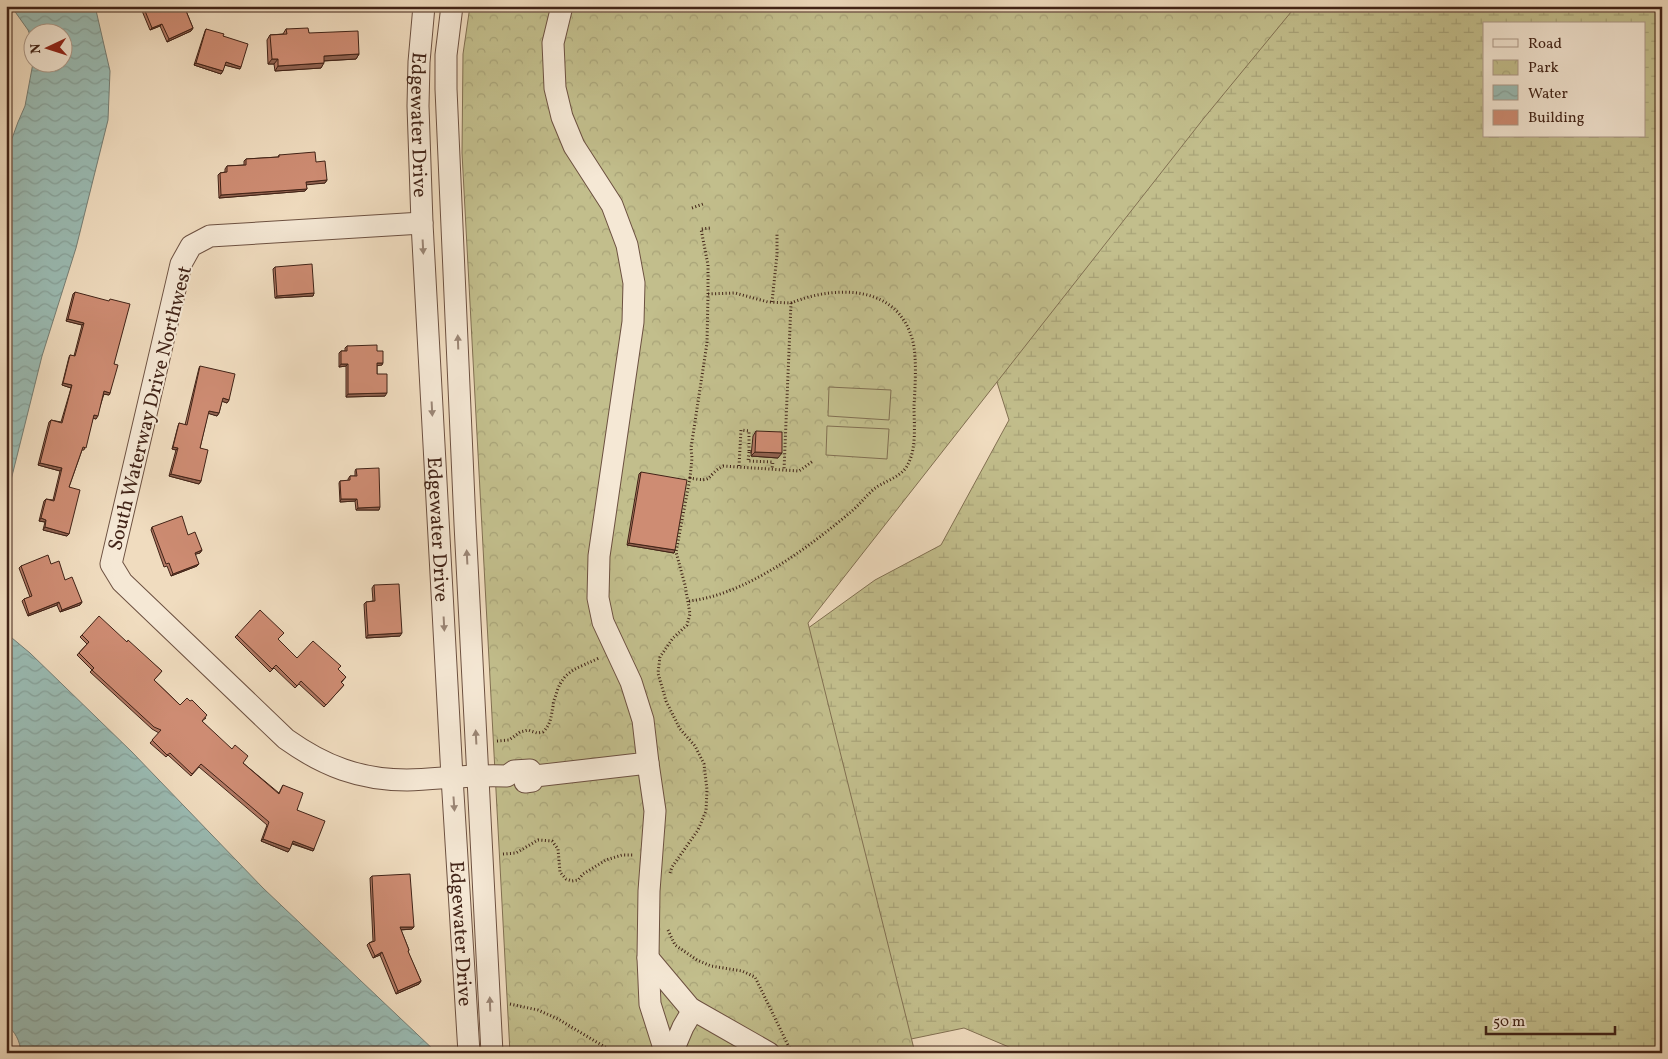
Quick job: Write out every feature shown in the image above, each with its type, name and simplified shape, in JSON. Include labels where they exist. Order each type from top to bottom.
[{"type":"street","name":"Edgewater Drive","points":[[424,6],[419,62],[418,106],[422,223],[469,1053]]},
{"type":"street","name":"Edgewater Drive","points":[[452,6],[446,55],[446,89],[492,1053]]},
{"type":"street","points":[[562,6],[553,43],[555,88],[562,117],[574,146],[612,205],[627,245],[634,283],[633,322],[598,556],[598,598],[603,622],[631,682],[643,720],[655,811],[649,891],[648,958],[650,1004],[664,1045],[671,1053],[693,1010]]},
{"type":"street","name":"South Waterway Drive Northwest","points":[[422,223],[210,236],[192,246],[181,264],[111,564],[122,582],[286,739],[304,752],[344,771],[386,779],[408,780],[507,776],[515,783],[532,781],[535,776],[648,763]]},
{"type":"street","points":[[648,958],[693,1010],[769,1053]]},
{"type":"path","points":[[692,208],[703,204]]},
{"type":"path","points":[[670,874],[672,867],[698,830],[706,811],[707,790],[704,764],[695,746],[680,729],[666,701],[658,673],[660,657],[674,638],[687,625],[690,614],[676,552],[690,478],[692,438],[707,343],[708,265],[701,229],[710,228]]},
{"type":"path","points":[[772,302],[777,255],[776,234]]},
{"type":"path","points":[[688,601],[718,595],[745,585],[794,554],[853,510],[874,489],[890,481],[906,467],[912,453],[916,384],[913,342],[906,322],[895,309],[879,298],[859,293],[839,292],[821,294],[791,303],[757,300],[735,293],[708,294]]},
{"type":"path","points":[[784,470],[791,303]]},
{"type":"path","points":[[739,466],[741,430],[749,431],[751,441],[748,461],[772,462],[772,469]]},
{"type":"path","points":[[690,478],[704,481],[723,466],[799,471],[813,461]]},
{"type":"path","points":[[498,741],[509,740],[520,732],[528,730],[536,733],[543,732],[553,714],[552,705],[561,680],[567,673],[616,650]]},
{"type":"path","points":[[503,854],[516,852],[538,840],[552,841],[558,849],[560,872],[566,879],[572,881],[578,880],[583,874],[606,860],[622,855],[652,856]]},
{"type":"path","points":[[666,924],[675,945],[692,957],[711,966],[742,971],[755,977],[794,1053]]},
{"type":"path","points":[[510,1004],[538,1010],[558,1019],[615,1053]]},
{"type":"green space","points":[[470,6],[1296,6],[1204,118],[808,623],[915,1053],[510,1053],[462,153],[463,54]]},
{"type":"green space","points":[[1043,6],[1662,6],[1662,1053],[1023,1053],[964,1028],[887,1044],[786,644],[875,580],[941,545],[1009,420],[967,288]]},
{"type":"green space","points":[[829,387],[891,390],[889,420],[828,416]]},
{"type":"green space","points":[[827,426],[889,429],[887,459],[826,455]]},
{"type":"water","points":[[11,6],[95,6],[110,71],[108,120],[76,248],[42,356],[6,500],[6,155],[25,106],[31,72],[72,72],[72,22],[22,22]]},
{"type":"water","points":[[6,633],[30,653],[132,752],[263,888],[437,1053],[21,1053],[20,1044],[6,1024]]},
{"type":"building","points":[[143,6],[184,6],[193,28],[169,39],[162,24],[152,28]]},
{"type":"building","points":[[308,28],[309,33],[358,31],[359,54],[324,56],[324,63],[278,66],[278,59],[272,59],[270,35],[287,34],[286,29]]},
{"type":"building","points":[[206,29],[248,44],[241,67],[226,62],[223,71],[196,63]]},
{"type":"building","points":[[315,152],[316,162],[325,161],[327,180],[306,182],[307,189],[221,195],[220,173],[227,172],[227,166],[246,165],[246,159]]},
{"type":"building","points":[[312,264],[314,293],[277,296],[275,267]]},
{"type":"building","points":[[75,292],[109,301],[110,299],[130,304],[114,364],[118,365],[110,393],[104,391],[98,416],[94,415],[86,448],[83,447],[69,487],[80,490],[69,534],[45,527],[46,520],[41,518],[46,499],[54,501],[62,468],[40,463],[51,420],[62,423],[72,385],[63,383],[70,355],[75,356],[84,323],[68,319]]},
{"type":"building","points":[[377,345],[377,351],[383,351],[383,363],[377,363],[377,374],[387,374],[387,393],[348,394],[348,364],[341,364],[341,351],[347,351],[347,346]]},
{"type":"building","points":[[200,366],[235,374],[229,400],[223,398],[219,413],[209,411],[200,448],[208,450],[201,481],[171,474],[178,448],[173,447],[179,423],[187,425]]},
{"type":"building","points":[[756,431],[782,432],[782,453],[755,452]]},
{"type":"building","points":[[379,468],[380,507],[358,508],[357,499],[341,499],[340,481],[350,480],[350,476],[357,476],[356,469]]},
{"type":"building","points":[[641,472],[687,480],[675,550],[629,543]]},
{"type":"building","points":[[182,516],[188,535],[195,532],[202,550],[195,553],[199,564],[173,574],[169,563],[166,564],[152,527]]},
{"type":"building","points":[[48,555],[51,564],[59,561],[65,580],[72,577],[82,602],[62,610],[59,602],[29,614],[24,599],[32,596],[21,566]]},
{"type":"building","points":[[399,584],[402,633],[368,635],[366,602],[375,601],[374,585]]},
{"type":"building","points":[[260,610],[284,633],[278,639],[297,658],[313,641],[341,666],[338,669],[346,677],[341,682],[344,685],[326,705],[301,681],[297,686],[276,665],[272,669],[237,635]]},
{"type":"building","points":[[99,616],[162,671],[154,680],[180,705],[187,698],[190,701],[192,700],[207,715],[202,721],[232,749],[235,745],[248,756],[243,763],[279,794],[283,785],[303,793],[297,810],[325,821],[314,849],[293,841],[290,849],[263,839],[269,822],[201,764],[192,774],[170,753],[167,755],[152,740],[161,730],[154,727],[92,670],[94,668],[79,653],[89,642],[82,635]]},
{"type":"building","points":[[410,874],[414,927],[400,927],[421,981],[398,991],[382,952],[375,956],[369,943],[375,941],[372,876]]}]
